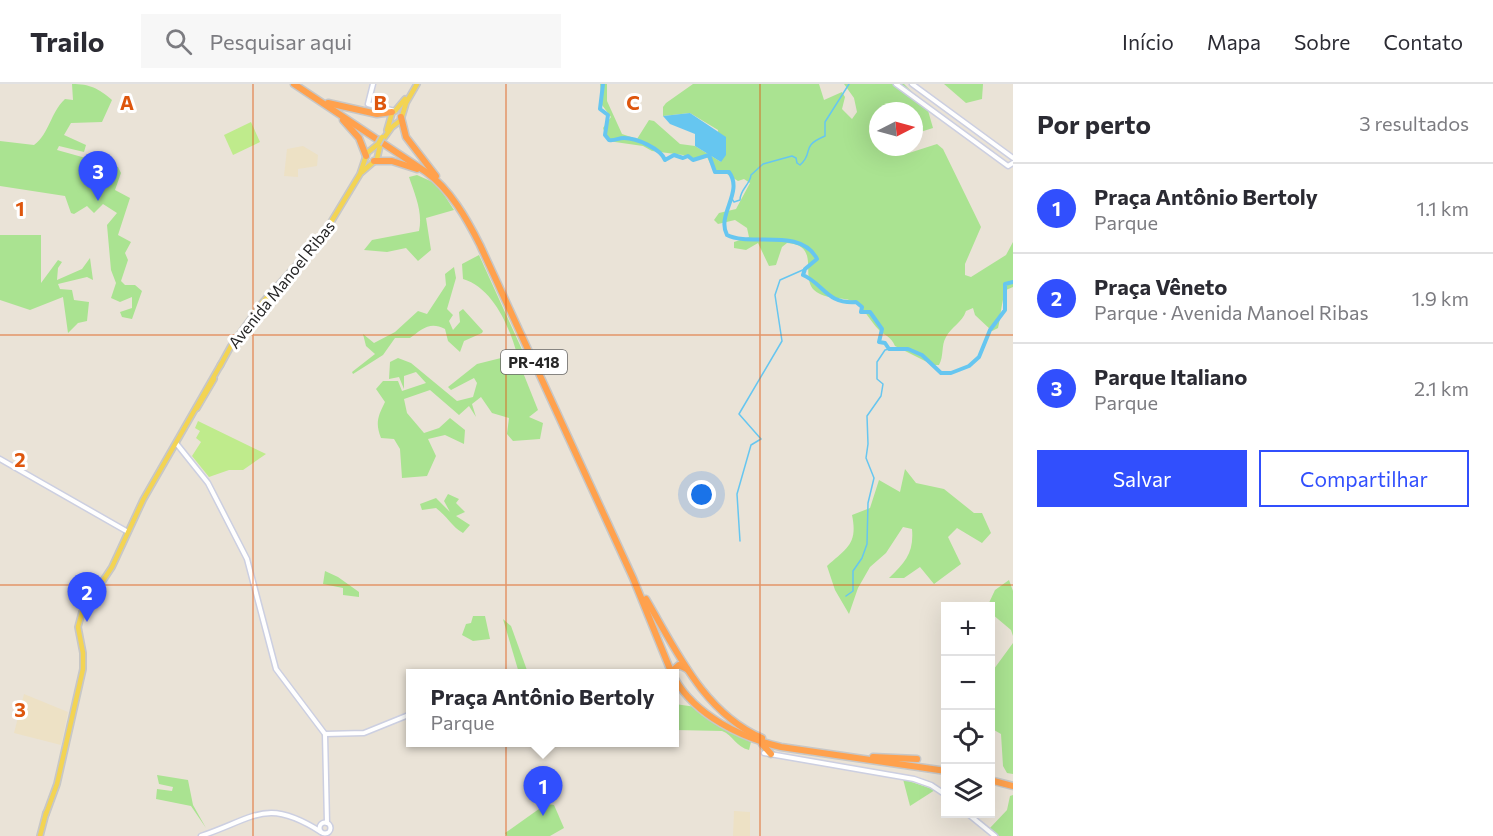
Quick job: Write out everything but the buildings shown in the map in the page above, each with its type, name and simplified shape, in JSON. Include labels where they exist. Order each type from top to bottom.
[{"type":"highway","name":"PR-418","points":[[294,84],[434,177],[445,188],[478,242],[633,578],[669,669]]},
{"type":"highway","points":[[310,95],[341,107],[377,114],[392,111]]},
{"type":"highway","points":[[327,105],[357,135],[366,156]]},
{"type":"highway","points":[[401,117],[406,137],[445,188]]},
{"type":"highway","points":[[374,161],[398,162],[434,177]]},
{"type":"highway","name":"PR-418","points":[[633,578],[702,690],[727,716],[747,731],[794,748]]},
{"type":"highway","points":[[675,669],[679,665],[688,669]]},
{"type":"highway","name":"PR-418","points":[[679,684],[689,698],[723,724],[756,740],[941,770]]},
{"type":"highway","points":[[689,698],[699,699],[702,690]]},
{"type":"highway","points":[[756,740],[767,751]]},
{"type":"highway","points":[[845,755],[917,759]]},
{"type":"highway","points":[[995,781],[1013,786]]},
{"type":"main road","points":[[388,130],[392,111],[416,84]]},
{"type":"main road","points":[[379,145],[366,156],[369,161],[374,161],[383,138],[401,117],[416,84]]},
{"type":"main road","points":[[392,111],[401,117]]},
{"type":"main road","points":[[390,120],[396,123]]},
{"type":"main road","points":[[371,150],[377,154]]},
{"type":"main road","name":"Avenida Manoel Ribas","points":[[192,415],[210,379],[262,303],[322,237],[360,174],[366,156]]},
{"type":"main road","name":"Avenida Manoel Ribas","points":[[360,174],[374,161]]},
{"type":"main road","name":"Avenida Manoel Ribas","points":[[40,836],[57,784],[84,662],[78,633],[79,618],[112,567],[128,532],[220,364]]},
{"type":"main road","points":[[207,391],[210,379]]},
{"type":"street","points":[[373,84],[368,104],[392,111]]},
{"type":"street","points":[[896,84],[1008,166],[1013,163]]},
{"type":"street","points":[[912,84],[1013,158]]},
{"type":"street","points":[[919,100],[931,105],[934,100]]},
{"type":"street","points":[[935,112],[934,103],[944,107]]},
{"type":"street","points":[[176,443],[208,483],[250,565],[276,669],[325,734],[324,834]]},
{"type":"street","points":[[0,459],[128,532]]},
{"type":"street","points":[[325,734],[367,732],[406,716]]},
{"type":"street","points":[[767,751],[914,778],[941,792]]},
{"type":"street","points":[[201,836],[266,812],[286,813],[305,821],[324,834]]},
{"type":"street","points":[[974,818],[995,836]]},
{"type":"street","points":[[305,821],[324,823],[335,836]]},
{"type":"street","points":[[324,834],[330,828]]},
{"type":"shaded area","points":[[303,146],[318,155],[317,166],[298,169],[298,177],[284,176],[287,149]]},
{"type":"shaded area","points":[[24,694],[68,712],[61,745],[14,733]]},
{"type":"shaded area","points":[[734,811],[750,812],[750,836],[733,836]]},
{"type":"green space","points":[[72,84],[94,87],[112,100],[102,122],[71,123],[64,135],[86,145],[84,152],[59,146],[57,150],[118,167],[121,173],[115,190],[130,198],[118,235],[131,242],[125,253],[128,260],[121,281],[125,285],[135,285],[142,291],[132,319],[122,317],[120,312],[132,308],[132,297],[120,302],[111,298],[116,283],[111,270],[107,225],[117,213],[103,204],[94,213],[87,206],[74,214],[71,213],[65,196],[0,186],[0,141],[34,145],[43,135],[56,110],[65,99],[73,100]]},
{"type":"green space","points":[[600,84],[607,84],[607,101],[622,134],[637,139],[649,120],[654,121],[680,144],[695,146],[721,162],[718,130],[690,113],[663,116],[663,107],[666,103],[693,84],[819,84],[824,100],[842,92],[845,97],[842,109],[852,119],[857,112],[854,98],[844,84],[904,84],[922,102],[869,102],[869,156],[923,156],[923,148],[937,144],[943,149],[981,227],[965,264],[965,275],[971,277],[1006,255],[1013,242],[1013,287],[1006,290],[998,328],[992,331],[975,315],[973,308],[966,311],[946,337],[939,365],[933,365],[895,346],[892,340],[879,330],[854,302],[824,296],[814,290],[810,284],[807,255],[804,249],[787,243],[782,247],[776,265],[769,266],[758,243],[746,250],[734,248],[734,242],[749,237],[747,228],[735,220],[718,224],[714,220],[719,213],[736,209],[750,183],[744,179],[738,181],[727,174],[715,173],[707,157],[693,161],[683,155],[608,141],[603,128],[611,117],[602,105]]},
{"type":"green space","points":[[944,84],[983,84],[982,99],[966,103]]},
{"type":"green space","points":[[923,103],[927,107],[933,128],[923,131]]},
{"type":"green space","points":[[251,122],[260,142],[233,155],[224,135]]},
{"type":"green space","points":[[417,175],[437,184],[454,210],[426,218],[431,250],[418,261],[406,248],[387,252],[364,250],[372,240],[419,231],[419,210],[409,177]]},
{"type":"green space","points":[[0,235],[41,235],[41,283],[58,260],[62,262],[58,268],[57,280],[82,269],[90,258],[93,280],[87,277],[58,284],[60,289],[72,290],[74,300],[89,302],[87,321],[78,323],[68,333],[63,297],[30,310],[0,300]]},
{"type":"green space","points":[[479,255],[524,354],[518,360],[538,410],[529,417],[543,423],[540,439],[513,441],[507,434],[509,418],[492,413],[481,397],[472,404],[476,417],[469,406],[459,415],[430,390],[404,399],[407,413],[424,433],[439,428],[450,418],[465,430],[464,444],[445,435],[428,439],[436,456],[427,476],[402,478],[400,449],[394,439],[381,438],[379,433],[378,420],[385,402],[376,389],[383,381],[398,381],[402,391],[426,383],[416,372],[404,376],[404,389],[399,377],[389,379],[390,362],[398,358],[411,363],[457,401],[473,397],[477,383],[474,378],[451,390],[448,387],[477,364],[517,354],[504,320],[491,299],[474,284],[463,279],[462,264]]},
{"type":"green space","points":[[454,267],[456,278],[447,309],[453,315],[449,321],[453,330],[460,322],[459,312],[463,309],[483,331],[482,333],[464,341],[460,352],[448,341],[445,329],[435,326],[426,327],[410,338],[395,338],[383,355],[353,374],[352,372],[375,354],[366,346],[363,334],[374,343],[395,332],[418,311],[427,314],[446,285],[445,274]]},
{"type":"green space","points":[[198,421],[266,454],[243,470],[229,470],[209,477],[192,456],[201,442],[196,438],[200,431],[195,428]]},
{"type":"green space","points":[[905,469],[916,483],[944,489],[974,513],[982,513],[991,533],[982,543],[957,528],[948,537],[961,564],[934,584],[920,567],[904,578],[889,578],[904,562],[912,544],[912,529],[903,527],[886,553],[870,567],[858,588],[849,614],[835,590],[827,566],[849,545],[853,533],[852,515],[870,508],[879,480],[900,492]]},
{"type":"green space","points":[[448,494],[459,499],[456,503],[465,512],[456,516],[470,525],[463,533],[436,508],[422,510],[420,504],[436,498],[450,512],[444,501]]},
{"type":"green space","points":[[325,571],[359,592],[359,597],[343,595],[343,588],[323,584]]},
{"type":"green space","points":[[1009,580],[1013,591],[1013,636],[1011,630],[995,617],[995,602],[989,602],[995,590]]},
{"type":"green space","points":[[473,616],[485,616],[490,639],[473,641],[462,635],[466,624],[471,623]]},
{"type":"green space","points":[[503,619],[511,626],[527,669],[518,669]]},
{"type":"green space","points":[[1013,643],[1013,774],[1007,773],[1003,766],[1001,734],[995,731],[995,668]]},
{"type":"green space","points":[[679,705],[696,707],[730,732],[751,742],[749,750],[722,731],[679,730]]},
{"type":"green space","points":[[157,775],[188,780],[193,805],[206,828],[191,806],[156,799],[157,789],[172,791],[173,787],[159,784]]},
{"type":"green space","points":[[903,779],[935,790],[910,806]]},
{"type":"green space","points":[[1013,795],[1013,836],[999,836],[989,829],[1007,810],[1010,796]]},
{"type":"green space","points":[[546,804],[554,805],[564,828],[550,836],[507,836],[505,833]]},
{"type":"water","points":[[690,113],[726,137],[726,155],[721,162],[695,146],[695,134],[670,124],[663,116]]},
{"type":"waterway","points":[[603,84],[600,109],[608,115],[605,135],[609,140],[629,138],[642,142],[654,148],[665,160],[674,155],[683,158],[688,156],[693,160],[709,155],[715,172],[729,172],[733,180],[732,195],[725,220],[727,235],[737,238],[788,241],[799,243],[809,249],[817,259],[805,269],[803,275],[832,297],[846,302],[856,302],[862,307],[861,312],[870,312],[882,329],[879,342],[885,343],[889,349],[908,349],[922,355],[941,373],[951,373],[969,366],[979,357],[990,330],[1005,310],[1005,284],[1013,282]]},
{"type":"waterway","points":[[732,199],[734,202],[740,200],[751,175],[763,164],[792,156],[800,165],[807,157],[812,143],[825,136],[825,122],[849,84]]},
{"type":"waterway","points":[[740,541],[737,494],[751,445],[761,439],[739,414],[782,341],[775,295],[780,280],[805,269]]},
{"type":"waterway","points":[[846,596],[853,591],[853,571],[862,558],[867,544],[868,503],[874,478],[866,458],[867,416],[881,396],[883,384],[877,379],[877,362],[885,350],[889,349]]},
{"type":"place","name":"Parque Italiano","points":[[98,201]]},
{"type":"place","name":"Praça Vêneto","points":[[87,622]]},
{"type":"place","name":"Praça Antônio Bertoly","points":[[543,816]]}]
